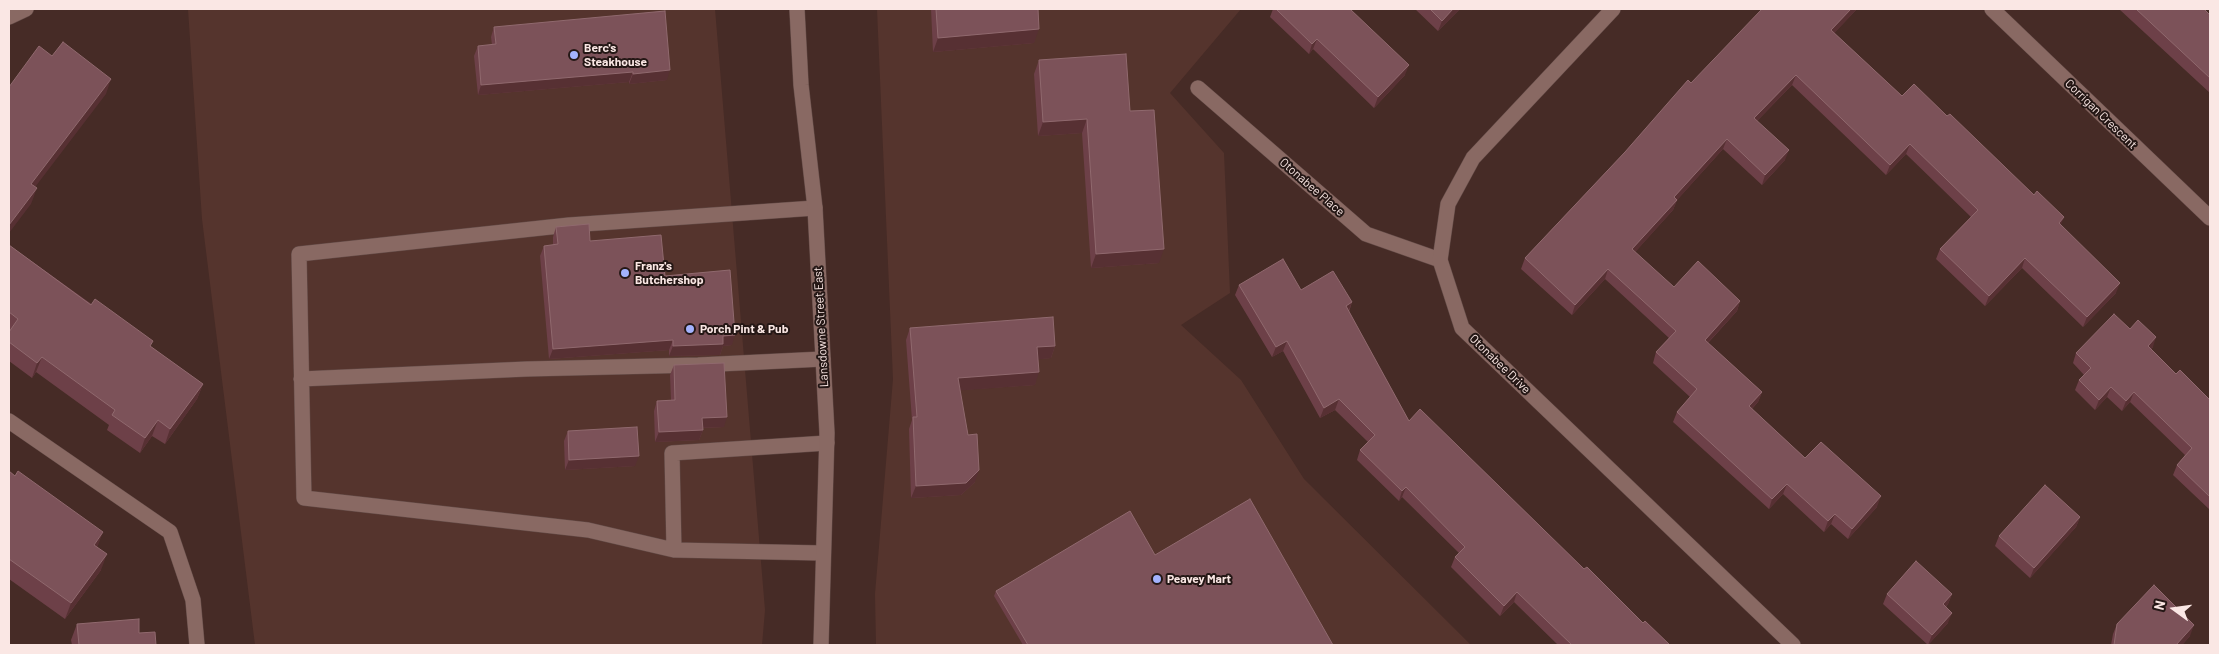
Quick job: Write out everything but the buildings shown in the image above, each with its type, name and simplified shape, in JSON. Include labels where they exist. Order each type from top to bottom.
[{"type":"street","points":[[9,17],[26,9]]},
{"type":"street","name":"Lansdowne Street East","points":[[797,9],[802,85],[815,208],[827,443],[822,553],[821,645]]},
{"type":"street","name":"Otonabee Drive","points":[[1613,9],[1473,158],[1448,204],[1440,260],[1462,328],[1793,645]]},
{"type":"street","name":"Corrigan Crescent","points":[[1992,9],[2210,218]]},
{"type":"street","name":"Otonabee Place","points":[[1198,88],[1366,234],[1440,260]]},
{"type":"street","points":[[815,208],[569,226],[298,254],[304,498],[588,530],[674,550],[822,553]]},
{"type":"street","points":[[302,379],[823,359]]},
{"type":"street","points":[[9,421],[170,532],[193,600],[197,645]]},
{"type":"street","points":[[674,550],[672,453],[827,443]]},
{"type":"shaded area","points":[[188,9],[715,9],[765,610],[762,645],[255,645],[202,219]]},
{"type":"shaded area","points":[[877,9],[1241,9],[1170,93],[1224,153],[1230,293],[1181,325],[1241,380],[1304,479],[1471,645],[876,645],[875,594],[893,379]]},
{"type":"place","name":"Berc's Steakhouse","points":[[574,55]]},
{"type":"place","name":"Franz's Butchershop","points":[[625,273]]},
{"type":"place","name":"Porch Pint & Pub","points":[[690,329]]},
{"type":"place","name":"Peavey Mart","points":[[1157,579]]}]
